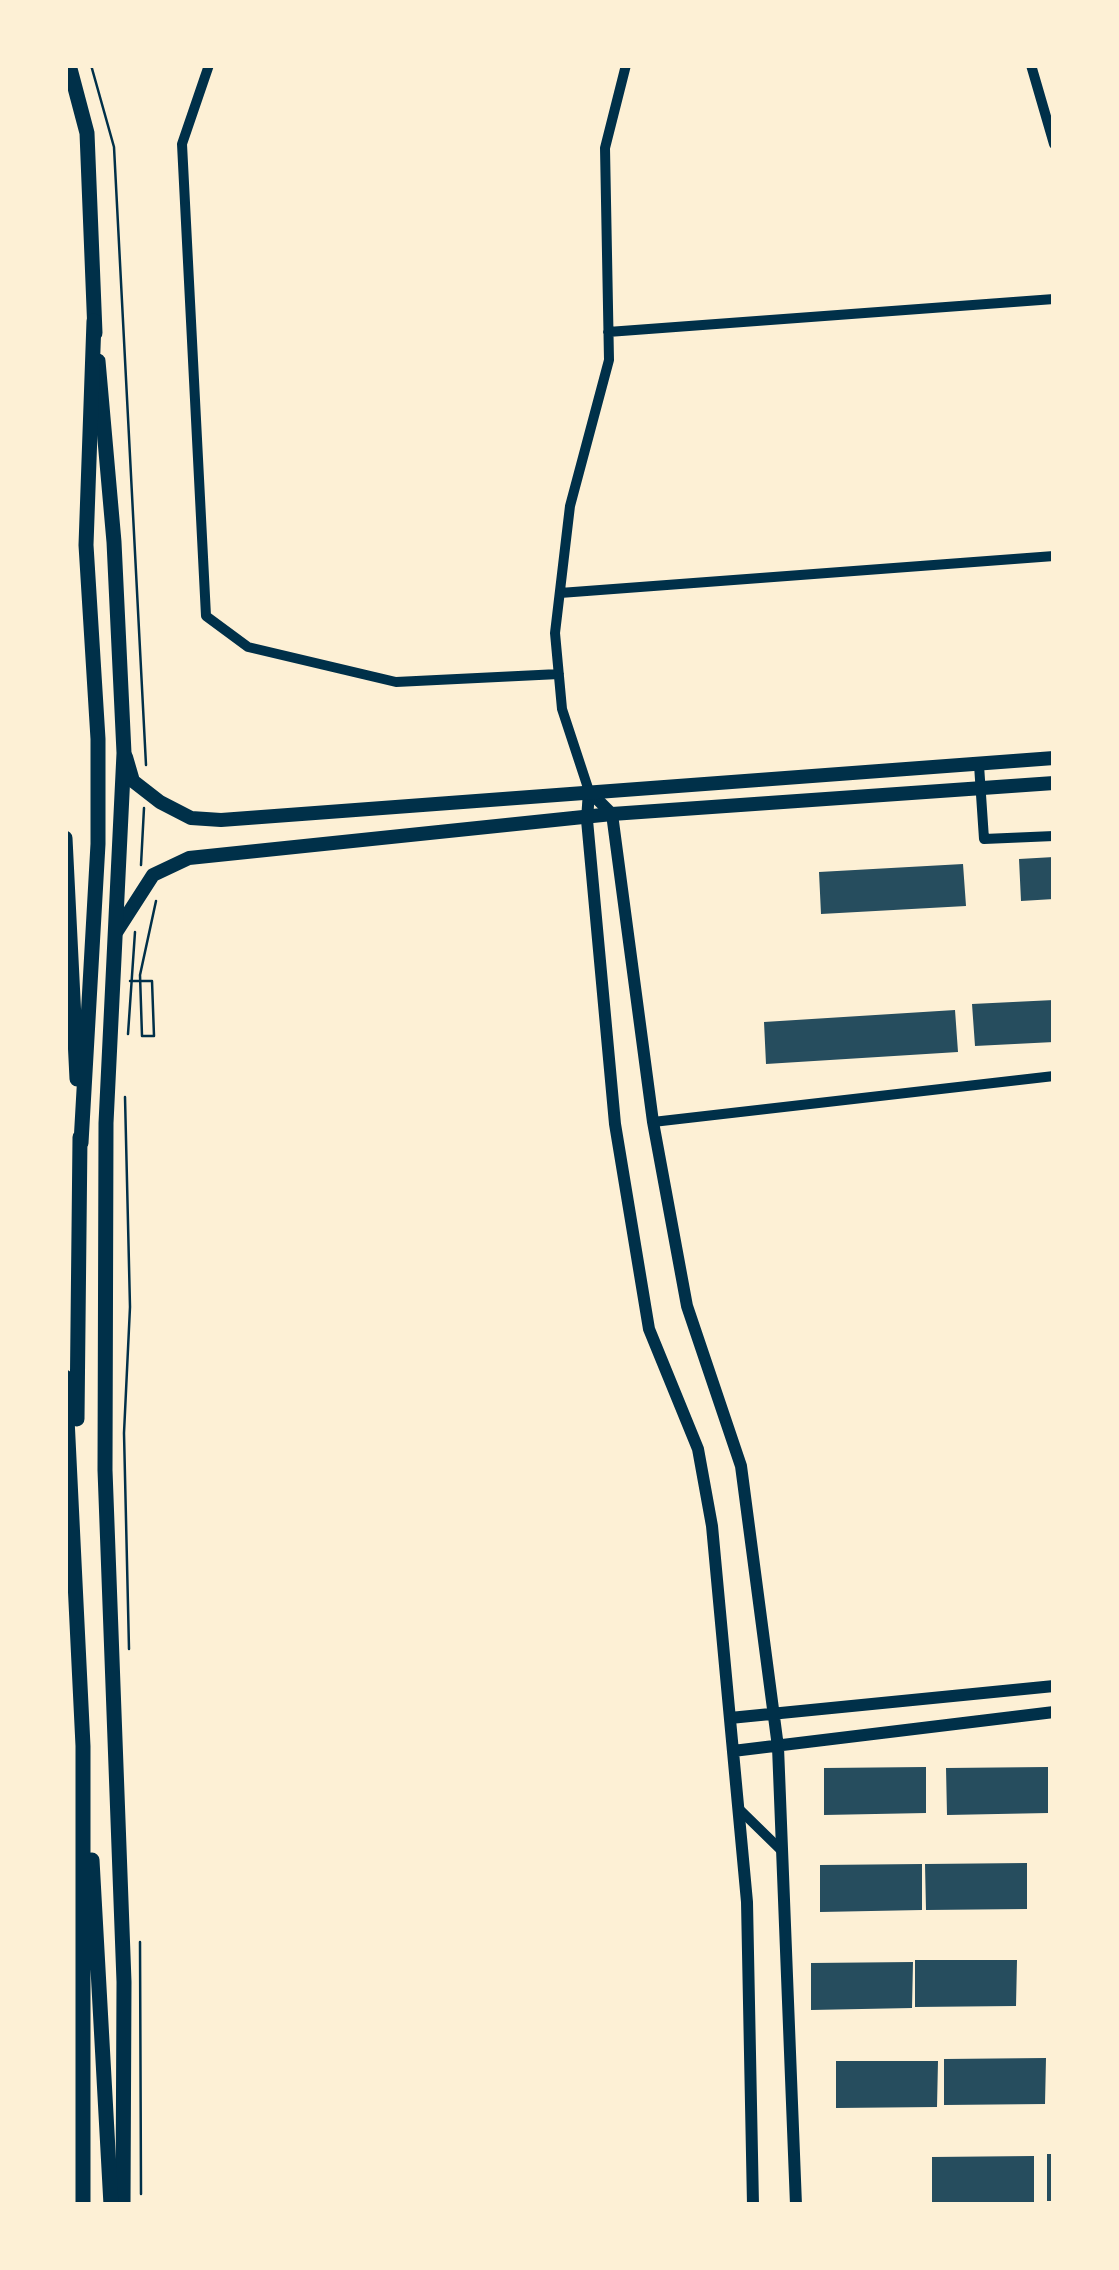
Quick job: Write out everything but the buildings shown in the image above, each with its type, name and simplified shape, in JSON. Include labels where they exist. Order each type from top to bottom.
[{"type":"main road","points":[[69,65],[87,133],[94,321],[114,542],[124,753],[106,1123],[105,1470],[124,2000],[123,2205]]},
{"type":"main road","points":[[74,1518],[80,1143],[98,844],[98,739],[86,545],[94,321]]},
{"type":"main road","points":[[124,753],[133,781],[144,790],[191,818],[221,820],[1054,758]]},
{"type":"main road","points":[[118,931],[154,875],[189,858],[587,820],[612,814],[1054,783]]},
{"type":"main road","points":[[65,838],[80,1143]]},
{"type":"main road","points":[[65,1377],[83,1746],[83,2205]]},
{"type":"main road","points":[[83,1746],[102,1982],[111,2205]]},
{"type":"street","points":[[209,65],[182,144],[206,616],[248,647],[396,682],[558,674]]},
{"type":"street","points":[[626,65],[605,148],[609,360],[570,506],[555,633],[562,709],[589,791],[587,820],[615,1124],[649,1330],[698,1448],[712,1526],[746,1902],[754,2205]]},
{"type":"street","points":[[1030,65],[1054,144]]},
{"type":"street","points":[[608,332],[1054,299]]},
{"type":"street","points":[[560,593],[1054,556]]},
{"type":"street","points":[[979,765],[984,839],[1054,836]]},
{"type":"street","points":[[589,791],[612,814],[652,1122],[687,1306],[741,1466],[778,1747],[796,2205]]},
{"type":"street","points":[[652,1122],[1054,1076]]},
{"type":"street","points":[[730,1718],[1054,1686]]},
{"type":"street","points":[[733,1751],[1054,1712]]},
{"type":"street","points":[[738,1808],[783,1852]]},
{"type":"path","points":[[92,65],[114,147],[144,790],[140,894]]},
{"type":"path","points":[[152,981],[154,1036],[142,1036],[140,975],[156,910],[154,875]]},
{"type":"path","points":[[127,1048],[135,928]]},
{"type":"path","points":[[125,1087],[130,1307],[124,1432],[130,1650]]},
{"type":"path","points":[[140,1940],[140,2205]]}]
